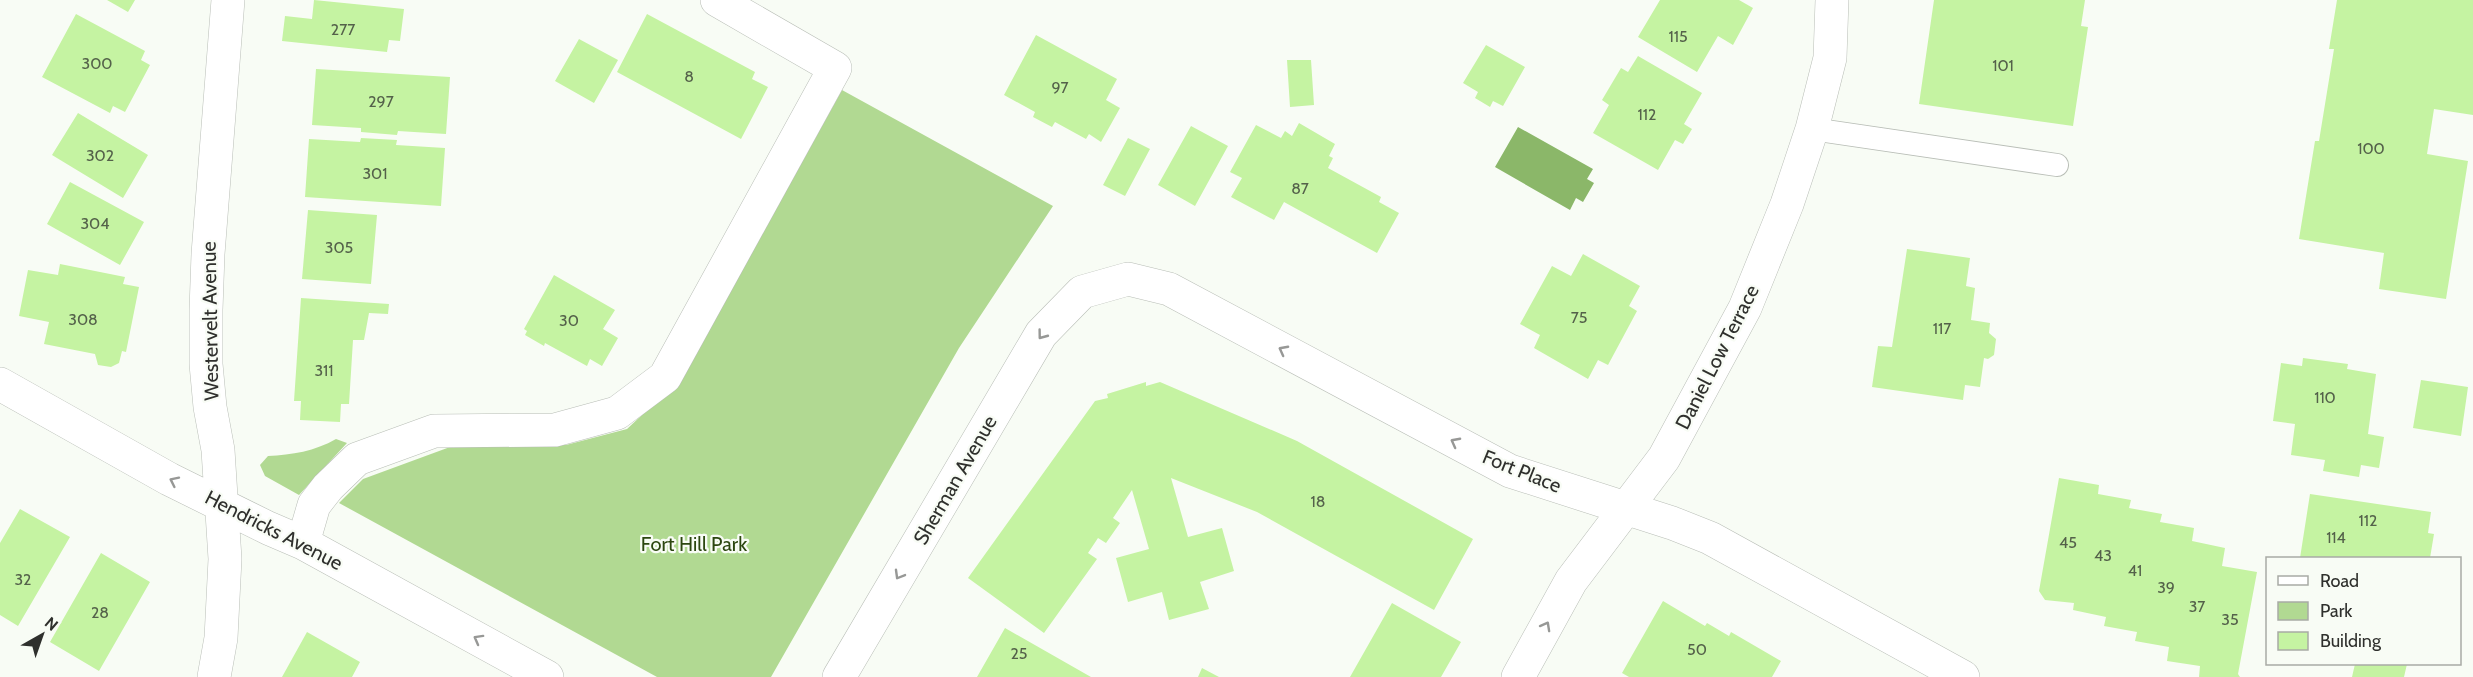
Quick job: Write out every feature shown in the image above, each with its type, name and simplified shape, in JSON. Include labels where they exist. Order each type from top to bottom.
[{"type":"street","name":"Westervelt Avenue","points":[[214,677],[221,638],[225,559],[218,450],[210,407],[206,364],[207,254],[228,0]]},
{"type":"street","points":[[303,543],[314,505],[328,487],[357,459],[434,431],[555,430],[617,413],[665,377],[835,68],[717,0]]},
{"type":"street","name":"Daniel Low Terrace","points":[[1518,677],[1571,581],[1664,458],[1745,308],[1787,204],[1812,129],[1830,58],[1832,0]]},
{"type":"street","name":"Fort Place","points":[[1082,292],[1128,279],[1169,290],[1510,471],[1672,523],[1710,538],[1964,677]]},
{"type":"street","name":"Sherman Avenue","points":[[839,677],[1041,334],[1082,292]]},
{"type":"street","name":"Hendricks Avenue","points":[[0,384],[169,479],[303,543],[515,669],[547,677]]},
{"type":"lane","points":[[1812,129],[2057,165]]},
{"type":"green space","name":"Fort Hill Park","points":[[842,90],[1053,206],[959,348],[771,677],[657,677],[339,503],[363,479],[450,447],[566,445],[627,429],[671,388],[739,276]]},
{"type":"green space","points":[[336,439],[347,443],[299,495],[265,476],[260,465],[268,456],[303,452]]},
{"type":"shaded area","points":[[1518,127],[1593,169],[1587,179],[1594,183],[1583,202],[1576,198],[1570,210],[1495,167]]},
{"type":"building","points":[[107,0],[135,0],[128,12]]},
{"type":"building","points":[[314,0],[404,9],[400,41],[389,40],[387,52],[282,41],[285,16],[312,19]]},
{"type":"building","points":[[1660,0],[1739,0],[1753,8],[1733,45],[1718,36],[1697,72],[1638,37]]},
{"type":"building","points":[[1934,0],[2085,0],[2081,26],[2088,27],[2073,126],[1919,104]]},
{"type":"building","points":[[2337,0],[2473,0],[2473,115],[2434,109],[2427,154],[2468,161],[2446,299],[2379,289],[2384,253],[2299,239],[2315,141],[2319,141],[2334,49],[2329,49]]},
{"type":"building","points":[[76,14],[145,51],[141,60],[150,65],[125,112],[113,106],[110,113],[42,77]]},
{"type":"building","points":[[647,14],[755,72],[752,79],[768,87],[741,139],[617,72]]},
{"type":"building","points":[[1036,35],[1117,79],[1106,100],[1120,108],[1101,142],[1089,134],[1086,139],[1055,122],[1052,127],[1033,117],[1035,112],[1004,95]]},
{"type":"building","points":[[579,39],[618,60],[594,103],[555,81]]},
{"type":"building","points":[[1486,45],[1525,67],[1503,106],[1493,101],[1490,107],[1475,98],[1478,92],[1463,83]]},
{"type":"building","points":[[1638,56],[1702,93],[1684,124],[1692,129],[1683,144],[1675,140],[1658,170],[1593,133],[1609,105],[1602,100],[1621,68],[1628,72]]},
{"type":"building","points":[[1287,60],[1311,60],[1314,105],[1290,107]]},
{"type":"building","points":[[316,69],[450,77],[446,134],[398,131],[397,135],[361,132],[361,128],[312,125]]},
{"type":"building","points":[[78,113],[148,155],[123,198],[52,155]]},
{"type":"building","points":[[1299,123],[1335,144],[1329,156],[1333,158],[1328,168],[1381,197],[1379,202],[1399,213],[1377,253],[1284,202],[1274,220],[1231,197],[1242,178],[1230,172],[1256,125],[1281,138],[1285,131],[1292,136]]},
{"type":"building","points":[[1191,126],[1228,146],[1195,206],[1158,185]]},
{"type":"building","points":[[361,138],[397,140],[396,145],[445,148],[441,206],[305,197],[309,139],[360,142]]},
{"type":"building","points":[[1128,138],[1150,149],[1125,196],[1103,185]]},
{"type":"building","points":[[70,182],[144,222],[120,265],[47,224]]},
{"type":"building","points":[[308,210],[377,215],[371,284],[302,279]]},
{"type":"building","points":[[1907,249],[1970,258],[1966,286],[1975,288],[1971,320],[1990,323],[1989,333],[1996,339],[1994,355],[1988,359],[1984,358],[1980,387],[1965,385],[1963,400],[1872,387],[1878,346],[1892,347]]},
{"type":"building","points":[[1583,254],[1640,286],[1629,306],[1637,311],[1608,365],[1598,360],[1588,379],[1534,348],[1540,335],[1520,324],[1552,266],[1571,276]]},
{"type":"building","points":[[60,264],[125,277],[123,284],[139,287],[126,352],[122,351],[119,363],[111,367],[98,365],[95,354],[44,344],[49,322],[19,316],[28,270],[58,275]]},
{"type":"building","points":[[554,275],[615,310],[603,329],[618,338],[602,366],[590,359],[587,366],[525,335],[527,331],[524,329]]},
{"type":"building","points":[[301,298],[389,304],[388,314],[369,313],[364,340],[353,340],[349,404],[341,404],[340,422],[300,420],[301,401],[294,401]]},
{"type":"building","points":[[2303,358],[2348,364],[2347,369],[2376,374],[2368,434],[2384,437],[2379,468],[2361,465],[2359,477],[2323,471],[2325,460],[2291,455],[2295,424],[2273,421],[2281,363],[2302,366]]},
{"type":"building","points":[[2421,380],[2468,387],[2461,436],[2413,428]]},
{"type":"building","points":[[1146,382],[1146,386],[1160,382],[1297,441],[1473,539],[1434,610],[1257,512],[1171,478],[1188,537],[1222,528],[1234,571],[1200,582],[1209,609],[1169,620],[1162,592],[1128,602],[1116,558],[1149,549],[1132,490],[1113,518],[1120,523],[1106,543],[1098,538],[1088,553],[1097,559],[1044,633],[968,578],[1095,401],[1108,398],[1107,394]]},
{"type":"building","points":[[2059,478],[2099,485],[2098,494],[2131,500],[2129,508],[2162,514],[2160,522],[2194,528],[2192,541],[2225,548],[2222,566],[2257,572],[2238,674],[2240,677],[2199,677],[2200,666],[2167,661],[2169,647],[2135,641],[2137,632],[2104,626],[2106,617],[2073,610],[2074,603],[2045,600],[2039,591]]},
{"type":"building","points":[[2310,494],[2431,512],[2428,533],[2434,534],[2430,557],[2300,557]]},
{"type":"building","points":[[20,509],[70,537],[18,626],[0,615],[0,543]]},
{"type":"building","points":[[101,553],[150,582],[99,671],[50,642]]},
{"type":"building","points":[[1663,601],[1705,626],[1707,623],[1729,636],[1731,632],[1781,661],[1772,677],[1629,677],[1622,673]]},
{"type":"building","points":[[1392,603],[1461,642],[1441,677],[1350,677]]},
{"type":"building","points":[[1005,628],[1091,677],[977,677]]},
{"type":"building","points":[[307,632],[360,662],[352,677],[282,677]]},
{"type":"building","points":[[2355,665],[2407,665],[2404,677],[2352,677]]},
{"type":"building","points":[[1202,668],[1219,677],[1198,677]]}]
